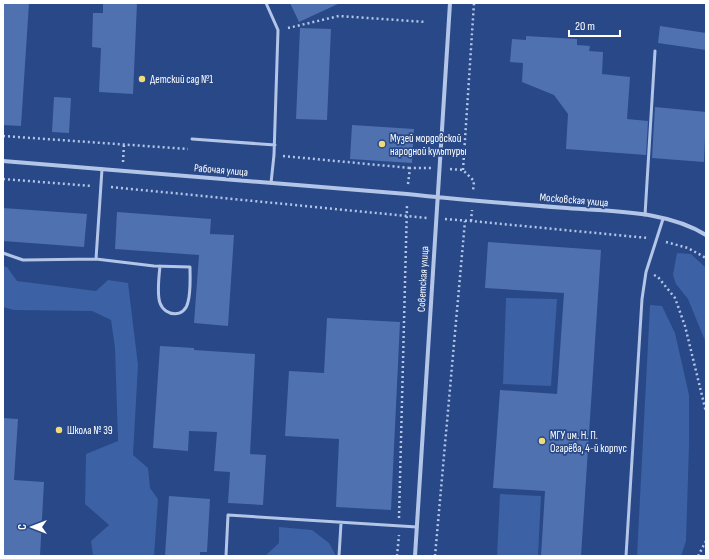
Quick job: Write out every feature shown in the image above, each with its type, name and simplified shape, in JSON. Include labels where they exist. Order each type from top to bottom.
[{"type":"street","name":"Советская улица","points":[[415,556],[435,219],[450,3]]},
{"type":"street","name":"Рабочая улица","points":[[3,161],[437,197]]},
{"type":"street","name":"Московская улица","points":[[437,197],[645,215],[696,229],[706,235]]},
{"type":"lane","points":[[266,3],[278,30],[275,145],[271,183]]},
{"type":"lane","points":[[645,215],[655,51]]},
{"type":"lane","points":[[192,139],[275,145]]},
{"type":"lane","points":[[96,259],[102,169]]},
{"type":"lane","points":[[626,556],[642,299],[646,272],[663,219]]},
{"type":"lane","points":[[3,253],[23,260],[96,259],[160,266],[190,267],[189,301],[186,308],[180,313],[172,314],[164,310],[159,301],[160,266]]},
{"type":"lane","points":[[226,556],[228,515],[417,527]]},
{"type":"lane","points":[[339,556],[341,523]]},
{"type":"path","points":[[397,556],[407,194],[410,168],[463,170],[474,3]]},
{"type":"path","points":[[278,30],[338,16],[426,22]]},
{"type":"path","points":[[3,179],[100,186],[407,217],[465,220],[656,239],[688,248],[706,258]]},
{"type":"path","points":[[435,556],[465,220]]},
{"type":"path","points":[[646,272],[658,277],[675,298],[685,326],[706,412]]},
{"type":"path","points":[[698,556],[706,541]]},
{"type":"shaded area","points":[[677,253],[691,254],[706,268],[706,343],[688,299],[676,284],[673,275]]},
{"type":"shaded area","points":[[3,266],[7,267],[17,281],[96,291],[108,280],[128,283],[138,365],[133,455],[148,468],[150,488],[158,499],[154,556],[93,556],[91,541],[109,525],[85,504],[86,454],[118,441],[115,348],[111,320],[92,311],[14,310],[3,307]]},
{"type":"shaded area","points":[[506,298],[557,299],[551,386],[503,384]]},
{"type":"shaded area","points":[[650,305],[662,306],[675,333],[689,395],[686,541],[681,556],[637,556]]},
{"type":"shaded area","points":[[500,494],[541,496],[538,556],[497,556]]},
{"type":"shaded area","points":[[279,527],[312,530],[329,543],[336,556],[265,556],[279,543]]},
{"type":"building","points":[[3,3],[29,3],[21,126],[3,125]]},
{"type":"building","points":[[103,3],[137,3],[133,94],[99,92],[101,48],[92,47],[93,13],[103,13]]},
{"type":"building","points":[[290,3],[340,3],[299,22]]},
{"type":"building","points":[[660,26],[706,33],[706,50],[658,43]]},
{"type":"building","points":[[300,28],[331,29],[327,120],[296,119]]},
{"type":"building","points":[[526,36],[577,39],[577,45],[590,46],[589,51],[603,52],[602,74],[630,77],[627,119],[648,121],[646,155],[566,149],[568,114],[554,95],[522,82],[523,63],[510,62],[512,39],[526,40]]},
{"type":"building","points":[[54,97],[71,98],[69,133],[52,132]]},
{"type":"building","points":[[655,107],[706,112],[704,162],[652,158]]},
{"type":"building","name":"Музей мордовской народной культуры","points":[[352,125],[414,129],[412,163],[350,159]]},
{"type":"building","points":[[3,208],[87,214],[84,247],[3,241]]},
{"type":"building","points":[[117,212],[211,219],[210,234],[234,235],[228,326],[194,323],[199,255],[115,249]]},
{"type":"building","name":"МГУ им. Н. П. Огарёва, 4-й корпус","points":[[488,242],[601,250],[581,556],[541,556],[545,491],[493,488],[500,390],[557,394],[564,293],[485,288]]},
{"type":"building","points":[[327,318],[400,322],[391,510],[336,507],[339,439],[285,436],[289,371],[324,373]]},
{"type":"building","points":[[160,346],[255,354],[250,454],[266,455],[263,505],[228,503],[230,472],[214,471],[217,432],[189,431],[188,451],[153,448]]},
{"type":"building","points":[[3,418],[18,419],[14,480],[44,482],[40,556],[3,556]]},
{"type":"building","points":[[169,496],[210,499],[207,552],[200,552],[200,556],[165,556]]},
{"type":"place","name":"Детский сад №1","points":[[142,79]]},
{"type":"place","name":"Музей мордовской народной культуры","points":[[382,144]]},
{"type":"place","name":"Школа № 39","points":[[59,430]]},
{"type":"place","name":"МГУ им. Н. П. Огарёва, 4-й корпус","points":[[542,441]]}]
